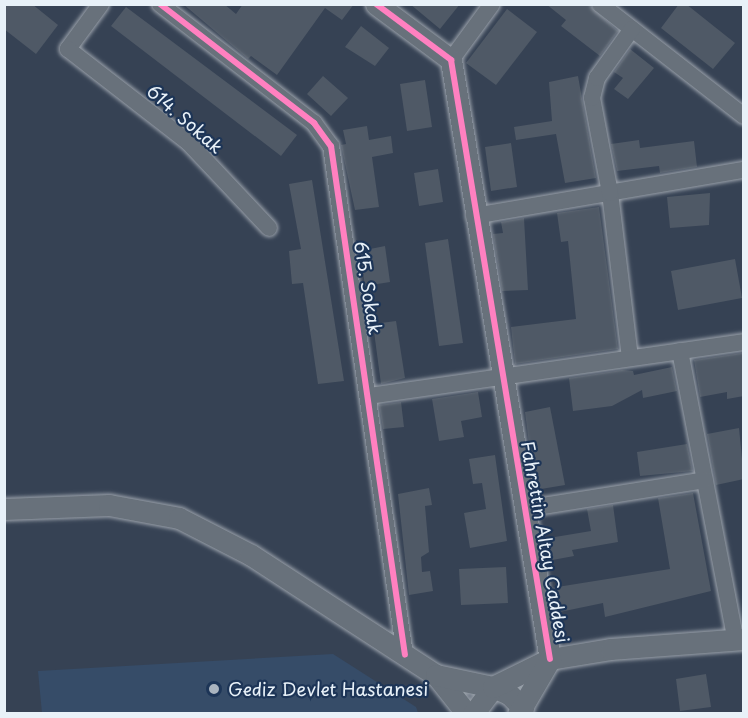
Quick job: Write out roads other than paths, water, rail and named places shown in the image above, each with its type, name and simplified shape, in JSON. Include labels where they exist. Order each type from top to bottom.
[{"type":"street","name":"614. Sokak","points":[[101,4],[68,49],[188,142],[269,228]]},
{"type":"street","name":"615. Sokak","points":[[160,4],[326,135],[369,396],[405,655]]},
{"type":"street","points":[[376,4],[451,60],[492,4]]},
{"type":"street","points":[[600,4],[744,116]]},
{"type":"street","points":[[630,358],[610,193],[592,98],[597,78],[632,29]]},
{"type":"street","name":"Fahrettin Altay Caddesi","points":[[451,60],[500,377],[550,660]]},
{"type":"street","points":[[474,216],[744,170]]},
{"type":"street","points":[[369,396],[744,342]]},
{"type":"street","points":[[473,714],[493,687],[550,660],[611,649],[740,640],[680,351]]},
{"type":"street","points":[[524,509],[705,480]]},
{"type":"street","points":[[4,509],[109,505],[179,518],[251,555],[436,675],[467,714]]},
{"type":"street","points":[[436,675],[493,687],[509,694],[521,711],[550,660]]},
{"type":"place","name":"Gediz Devlet Hastanesi","points":[[214,689]]}]
